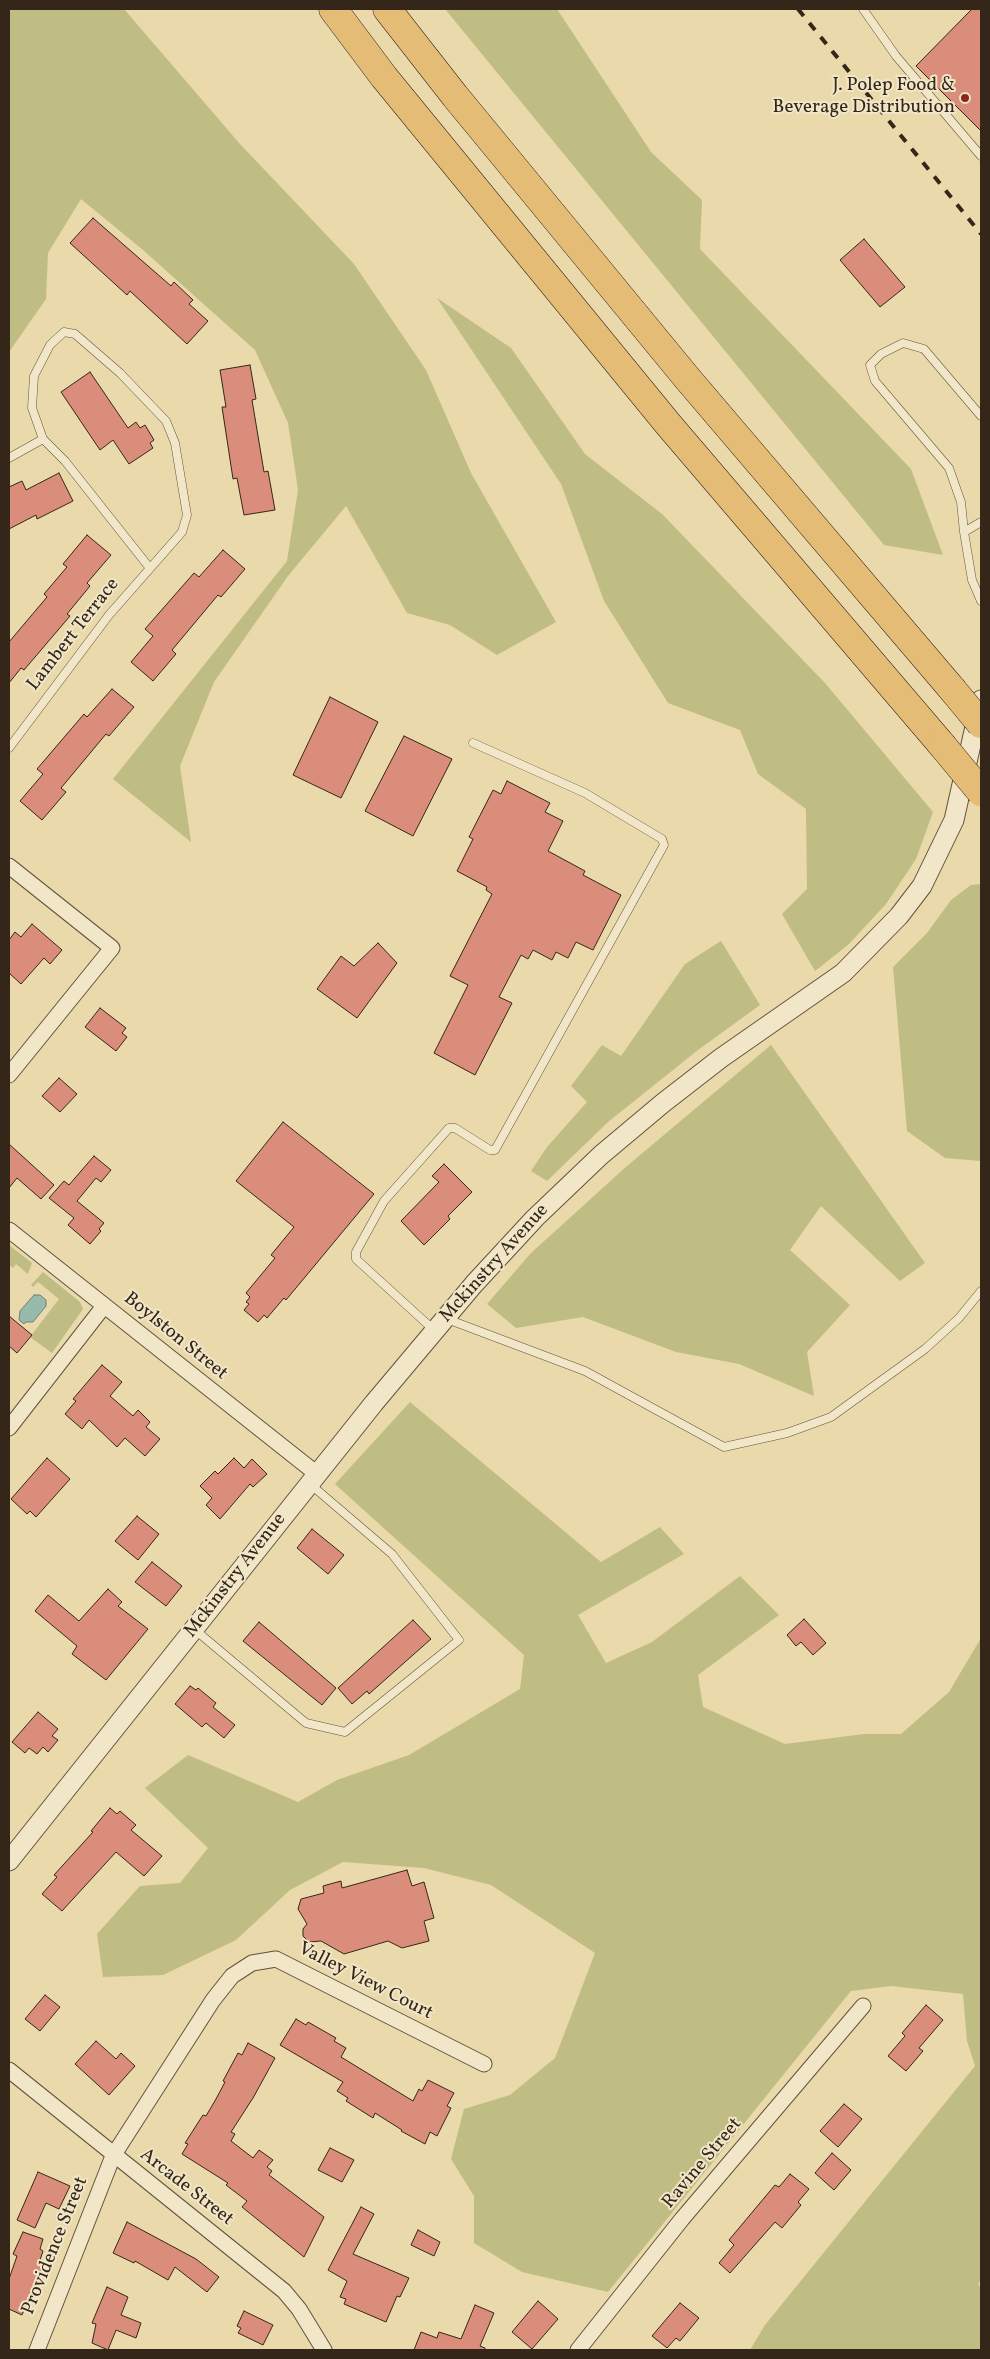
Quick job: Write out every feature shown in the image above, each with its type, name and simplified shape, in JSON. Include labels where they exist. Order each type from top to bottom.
[{"type":"highway","points":[[332,9],[384,77],[662,416],[981,792]]},
{"type":"highway","points":[[387,9],[455,96],[681,371],[981,724]]},
{"type":"street","name":"Mckinstry Avenue","points":[[9,1861],[313,1479],[440,1324],[535,1218],[601,1155],[707,1069],[828,986],[859,960],[887,930],[922,886],[954,820],[981,700]]},
{"type":"street","points":[[9,866],[112,948],[9,1075]]},
{"type":"street","name":"Boylston Street","points":[[9,1230],[313,1479]]},
{"type":"street","points":[[9,1428],[104,1306]]},
{"type":"street","name":"Valley View Court","points":[[113,2156],[213,2000],[232,1976],[252,1963],[276,1959],[484,2064]]},
{"type":"street","name":"Ravine Street","points":[[578,2350],[682,2219],[863,2006]]},
{"type":"street","name":"Arcade Street","points":[[9,2070],[113,2156],[284,2291],[299,2309],[324,2350]]},
{"type":"street","name":"Providence Street","points":[[37,2350],[113,2156]]},
{"type":"lane","points":[[863,9],[896,56],[981,156]]},
{"type":"lane","name":"Lambert Terrace","points":[[9,748],[109,614],[182,532],[187,515],[175,443],[166,421],[120,373],[75,334],[64,332],[50,345],[34,376],[32,408],[43,438],[65,461],[149,567]]},
{"type":"lane","points":[[981,416],[924,349],[904,343],[881,354],[870,365],[875,381],[949,468],[961,502],[972,580],[981,600]]},
{"type":"lane","points":[[9,458],[43,438]]},
{"type":"lane","points":[[964,532],[981,522]]},
{"type":"lane","points":[[473,743],[585,793],[662,839],[664,845],[495,1150],[490,1150],[455,1128],[449,1128],[384,1201],[356,1252],[356,1259],[440,1324],[585,1371],[724,1447],[787,1433],[831,1416],[925,1349],[959,1318],[981,1291]]},
{"type":"lane","points":[[194,1629],[306,1723],[345,1732],[459,1640],[431,1601],[392,1554],[313,1479]]},
{"type":"shaded area","points":[[9,9],[124,9],[240,144],[354,264],[426,370],[471,473],[556,622],[497,655],[450,625],[407,613],[346,506],[288,576],[214,682],[180,766],[191,842],[113,779],[287,561],[298,490],[288,423],[255,350],[143,250],[81,199],[48,253],[46,299],[9,352]]},
{"type":"shaded area","points":[[445,9],[557,9],[651,152],[702,200],[700,249],[911,469],[943,555],[884,545]]},
{"type":"shaded area","points":[[437,298],[511,348],[585,454],[662,514],[825,683],[933,812],[916,859],[886,904],[849,944],[815,971],[782,914],[807,889],[806,809],[758,774],[740,730],[668,703],[604,601],[561,484]]},
{"type":"shaded area","points":[[981,884],[981,1161],[945,1158],[907,1131],[893,967],[927,933],[951,900],[971,885]]},
{"type":"shaded area","points":[[721,941],[760,1005],[698,1050],[608,1122],[547,1181],[531,1171],[547,1147],[587,1102],[571,1086],[602,1045],[621,1056],[685,964]]},
{"type":"shaded area","points":[[771,1045],[925,1263],[900,1281],[821,1206],[790,1250],[850,1305],[807,1352],[814,1396],[739,1364],[676,1352],[583,1317],[516,1328],[487,1304],[531,1253],[627,1166]]},
{"type":"shaded area","points":[[9,1245],[32,1263],[28,1274],[16,1264],[13,1268],[9,1265]]},
{"type":"shaded area","points":[[43,1272],[80,1302],[83,1309],[52,1353],[30,1337],[59,1299],[38,1282],[33,1287],[31,1285]]},
{"type":"shaded area","points":[[34,1295],[40,1295],[46,1300],[46,1306],[33,1322],[26,1322],[24,1324],[19,1320],[20,1311]]},
{"type":"shaded area","points":[[410,1402],[601,1562],[660,1527],[684,1554],[578,1615],[606,1663],[652,1642],[740,1576],[779,1615],[698,1675],[703,1707],[785,1744],[864,1734],[901,1734],[949,1692],[981,1638],[981,2280],[978,2284],[981,2288],[981,2350],[750,2350],[765,2325],[975,2066],[967,2041],[963,1994],[891,1986],[851,1991],[608,2292],[522,2272],[474,2243],[474,2196],[451,2159],[464,2109],[510,2095],[555,2058],[595,1953],[491,1885],[424,1868],[343,1862],[290,1890],[236,1940],[163,1975],[103,1977],[97,1934],[140,1886],[180,1883],[208,1848],[145,1788],[188,1755],[298,1802],[337,1780],[409,1755],[520,1689],[524,1655],[335,1484]]},
{"type":"building","name":"J. Polep Food & Beverage Distribution","points":[[972,9],[981,9],[981,131],[916,66]]},
{"type":"building","points":[[93,218],[171,286],[174,282],[193,300],[189,304],[208,321],[187,344],[130,291],[127,295],[70,243]]},
{"type":"building","points":[[864,239],[905,287],[880,307],[840,260]]},
{"type":"building","points":[[250,365],[256,399],[252,400],[264,472],[268,471],[275,510],[244,515],[237,478],[233,479],[222,407],[226,407],[220,370]]},
{"type":"building","points":[[90,372],[128,428],[136,422],[140,428],[145,425],[154,440],[150,443],[153,448],[129,464],[113,440],[100,450],[61,392]]},
{"type":"building","points":[[59,473],[73,501],[37,519],[36,515],[9,529],[9,487],[22,481],[26,490]]},
{"type":"building","points":[[87,535],[111,555],[87,583],[90,586],[67,614],[70,616],[24,670],[21,668],[9,683],[9,642],[47,597],[44,594],[67,567],[63,564]]},
{"type":"building","points":[[223,550],[245,569],[221,597],[218,595],[172,650],[176,654],[153,681],[131,662],[153,636],[145,629],[194,573],[199,577]]},
{"type":"building","points":[[112,689],[134,707],[109,736],[106,734],[61,788],[66,792],[42,820],[20,801],[43,774],[37,769],[84,714],[87,717]]},
{"type":"building","points":[[330,697],[378,722],[341,798],[293,775]]},
{"type":"building","points":[[404,736],[452,759],[413,836],[365,811]]},
{"type":"building","points":[[507,781],[550,803],[545,812],[563,821],[548,851],[585,871],[583,875],[621,895],[593,950],[576,942],[568,958],[556,952],[552,960],[533,950],[528,959],[521,955],[499,997],[512,1003],[475,1075],[434,1053],[468,985],[450,976],[492,894],[486,890],[487,887],[457,871],[473,839],[469,837],[493,790],[501,794]]},
{"type":"building","points":[[32,924],[62,950],[50,964],[44,958],[21,984],[9,973],[9,940],[15,932],[21,937]]},
{"type":"building","points":[[378,943],[397,963],[357,1018],[317,989],[341,956],[354,966]]},
{"type":"building","points":[[100,1008],[126,1028],[122,1033],[127,1037],[116,1051],[85,1027]]},
{"type":"building","points":[[59,1078],[77,1094],[60,1112],[42,1096]]},
{"type":"building","points":[[283,1122],[374,1194],[286,1300],[284,1298],[267,1318],[264,1315],[258,1322],[244,1310],[249,1304],[246,1302],[250,1297],[246,1293],[275,1258],[271,1255],[294,1227],[236,1181]]},
{"type":"building","points":[[9,1144],[54,1185],[41,1199],[17,1178],[9,1188]]},
{"type":"building","points":[[94,1156],[111,1170],[101,1182],[96,1178],[77,1201],[104,1223],[99,1229],[101,1231],[90,1244],[68,1225],[74,1218],[49,1198],[64,1181],[69,1185]]},
{"type":"building","points":[[444,1164],[472,1192],[448,1216],[450,1219],[424,1245],[401,1221],[439,1182],[432,1176]]},
{"type":"building","points":[[9,1316],[32,1335],[17,1353],[9,1346]]},
{"type":"building","points":[[102,1365],[122,1382],[110,1396],[133,1416],[138,1410],[150,1422],[146,1427],[160,1439],[145,1456],[125,1438],[117,1447],[89,1420],[82,1429],[65,1414],[76,1401],[73,1399]]},
{"type":"building","points":[[47,1458],[70,1479],[36,1517],[30,1511],[27,1514],[11,1499]]},
{"type":"building","points":[[234,1458],[244,1468],[252,1459],[267,1474],[253,1487],[250,1484],[220,1519],[206,1505],[212,1498],[200,1486],[215,1471],[218,1474]]},
{"type":"building","points":[[137,1516],[159,1534],[138,1560],[115,1541]]},
{"type":"building","points":[[312,1529],[344,1555],[328,1574],[297,1548]]},
{"type":"building","points":[[152,1562],[182,1586],[166,1606],[135,1582]]},
{"type":"building","points":[[108,1589],[122,1602],[118,1606],[148,1629],[106,1680],[72,1654],[77,1646],[35,1611],[48,1595],[79,1621]]},
{"type":"building","points":[[804,1619],[826,1643],[813,1655],[801,1642],[796,1646],[787,1635]]},
{"type":"building","points":[[413,1620],[431,1639],[369,1694],[367,1691],[352,1704],[338,1688]]},
{"type":"building","points":[[259,1622],[336,1688],[322,1705],[243,1641]]},
{"type":"building","points":[[190,1686],[196,1690],[198,1688],[216,1703],[213,1707],[235,1725],[224,1738],[206,1723],[202,1727],[175,1704]]},
{"type":"building","points":[[38,1712],[58,1729],[52,1736],[58,1740],[48,1752],[43,1747],[37,1754],[29,1748],[25,1753],[12,1742]]},
{"type":"building","points":[[110,1808],[117,1814],[120,1811],[136,1825],[131,1830],[162,1856],[144,1876],[116,1852],[62,1911],[42,1894],[57,1877],[54,1875],[93,1832],[91,1831]]},
{"type":"building","points":[[407,1870],[412,1886],[424,1882],[434,1918],[424,1921],[429,1941],[402,1948],[388,1941],[344,1954],[321,1941],[309,1942],[303,1936],[303,1929],[307,1924],[298,1909],[301,1899],[324,1893],[323,1886],[341,1881],[342,1888]]},
{"type":"building","points":[[45,1995],[60,2007],[40,2031],[25,2019]]},
{"type":"building","points":[[926,2005],[943,2020],[919,2048],[923,2051],[906,2071],[888,2056],[905,2036],[902,2033]]},
{"type":"building","points":[[296,2019],[306,2025],[308,2022],[336,2038],[334,2041],[346,2048],[341,2057],[413,2101],[419,2089],[422,2091],[428,2080],[454,2093],[447,2106],[451,2108],[437,2136],[430,2132],[425,2144],[401,2131],[375,2113],[373,2118],[346,2101],[348,2098],[337,2091],[343,2082],[280,2045]]},
{"type":"building","points":[[96,2041],[116,2059],[121,2053],[135,2066],[109,2095],[75,2064]]},
{"type":"building","points":[[248,2043],[275,2058],[253,2098],[231,2132],[235,2134],[231,2141],[253,2158],[259,2150],[273,2160],[267,2167],[272,2171],[269,2175],[324,2217],[304,2257],[242,2207],[247,2201],[226,2185],[228,2183],[182,2154],[188,2144],[185,2143],[203,2115],[206,2116],[216,2099],[238,2053],[242,2055]]},
{"type":"building","points":[[844,2104],[862,2119],[838,2147],[820,2131]]},
{"type":"building","points":[[330,2148],[354,2160],[342,2182],[318,2170]]},
{"type":"building","points":[[832,2153],[851,2170],[834,2190],[815,2173]]},
{"type":"building","points":[[38,2172],[70,2186],[59,2209],[46,2203],[35,2228],[17,2220]]},
{"type":"building","points":[[790,2174],[809,2189],[798,2202],[801,2205],[782,2228],[775,2222],[730,2273],[719,2263],[734,2245],[729,2240],[775,2185],[779,2187]]},
{"type":"building","points":[[361,2207],[374,2214],[353,2254],[409,2278],[400,2297],[397,2296],[386,2322],[344,2304],[346,2299],[340,2297],[347,2281],[328,2270]]},
{"type":"building","points":[[127,2222],[196,2259],[219,2277],[207,2292],[175,2267],[168,2280],[135,2261],[134,2263],[113,2253]]},
{"type":"building","points":[[418,2230],[440,2242],[434,2256],[411,2245]]},
{"type":"building","points":[[23,2232],[43,2239],[40,2249],[43,2251],[39,2263],[43,2264],[22,2315],[9,2309],[9,2279],[17,2256],[13,2254]]},
{"type":"building","points":[[107,2287],[128,2297],[121,2315],[141,2323],[136,2338],[116,2330],[108,2350],[92,2343],[96,2324],[92,2323]]},
{"type":"building","points":[[538,2301],[558,2319],[532,2349],[512,2332]]},
{"type":"building","points":[[680,2303],[699,2318],[680,2341],[676,2338],[667,2348],[652,2336]]},
{"type":"building","points":[[475,2305],[494,2313],[480,2346],[485,2348],[485,2350],[414,2350],[421,2332],[437,2338],[439,2332],[461,2339]]},
{"type":"building","points":[[244,2311],[273,2325],[263,2345],[238,2333],[241,2328],[237,2326]]},
{"type":"railway","points":[[798,9],[981,234]]},
{"type":"place","name":"J. Polep Food & Beverage Distribution","points":[[965,98]]}]
